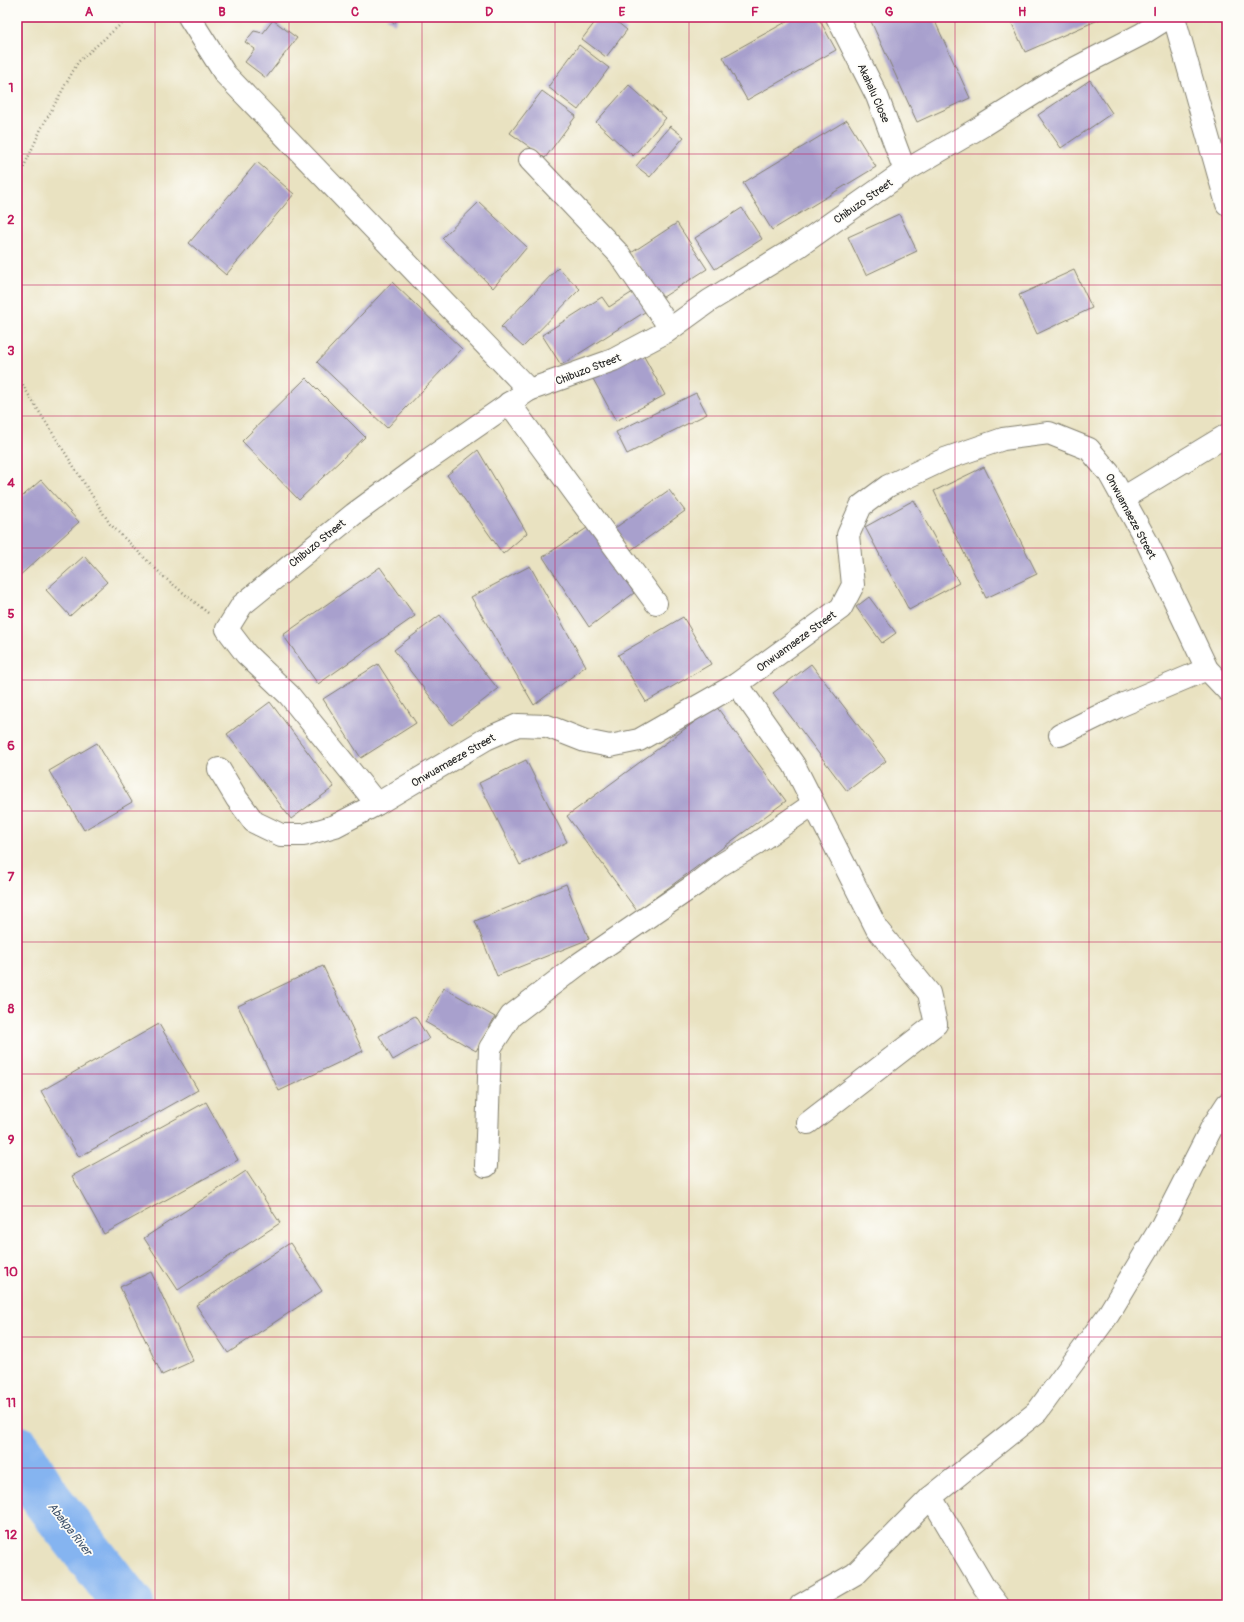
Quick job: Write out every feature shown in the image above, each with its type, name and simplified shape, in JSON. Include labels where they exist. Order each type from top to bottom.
[{"type":"street","points":[[189,17],[225,74],[529,390]]},
{"type":"street","name":"Akahalu Close","points":[[837,17],[877,96],[906,171]]},
{"type":"street","name":"Chibuzo Street","points":[[227,629],[242,605],[354,514],[508,403],[529,390],[613,360],[666,332],[709,301],[799,246],[906,171],[984,125],[1068,72],[1142,34],[1169,17]]},
{"type":"street","points":[[1174,17],[1227,204]]},
{"type":"street","points":[[530,160],[619,254],[670,328]]},
{"type":"street","points":[[508,403],[656,602]]},
{"type":"street","name":"Onwuamaeze Street","points":[[219,769],[237,799],[254,822],[280,836],[304,835],[335,826],[377,804],[486,739],[518,725],[547,726],[585,741],[610,746],[639,740],[737,684],[841,608],[853,585],[848,535],[861,506],[888,486],[945,459],[1004,439],[1049,432],[1089,449],[1110,473],[1147,542],[1207,669],[1227,690]]},
{"type":"street","points":[[1123,498],[1227,435]]},
{"type":"street","points":[[227,629],[246,654],[289,695],[377,804]]},
{"type":"street","points":[[1060,735],[1117,707],[1207,669]]},
{"type":"street","points":[[737,684],[794,765],[877,929],[929,993],[936,1024],[808,1123]]},
{"type":"street","points":[[486,1166],[490,1048],[511,1016],[579,964],[696,884],[719,866],[754,845],[813,804]]},
{"type":"street","points":[[801,1605],[855,1574],[931,1497],[1037,1412],[1108,1316],[1161,1227],[1212,1127],[1227,1104]]},
{"type":"street","points":[[931,1497],[984,1587],[998,1605]]},
{"type":"path","points":[[17,182],[41,129],[78,62],[129,17]]},
{"type":"path","points":[[17,374],[110,524],[164,577],[227,629]]},
{"type":"building","points":[[386,17],[399,17],[394,24]]},
{"type":"building","points":[[599,17],[611,17],[627,30],[606,57],[582,39]]},
{"type":"building","points":[[795,17],[818,17],[836,50],[747,100],[723,57]]},
{"type":"building","points":[[869,17],[933,17],[970,98],[917,122]]},
{"type":"building","points":[[1009,17],[1105,17],[1025,52]]},
{"type":"building","points":[[273,20],[297,38],[266,78],[245,62],[255,49],[245,42],[254,31],[263,33]]},
{"type":"building","points":[[579,45],[609,68],[578,110],[548,87]]},
{"type":"building","points":[[1090,80],[1112,113],[1061,148],[1038,115]]},
{"type":"building","points":[[629,85],[666,118],[633,156],[596,122]]},
{"type":"building","points":[[542,91],[576,116],[545,158],[510,133]]},
{"type":"building","points":[[847,120],[876,167],[772,230],[743,183]]},
{"type":"building","points":[[670,126],[684,137],[650,177],[636,166]]},
{"type":"building","points":[[257,162],[294,194],[226,275],[189,243]]},
{"type":"building","points":[[479,202],[527,247],[493,288],[442,238]]},
{"type":"building","points":[[742,208],[762,239],[715,269],[695,238]]},
{"type":"building","points":[[899,214],[917,251],[866,275],[848,237]]},
{"type":"building","points":[[677,223],[707,269],[660,299],[631,253]]},
{"type":"building","points":[[558,268],[580,289],[523,347],[501,327]]},
{"type":"building","points":[[1074,270],[1092,308],[1037,334],[1019,295]]},
{"type":"building","points":[[392,282],[462,349],[387,428],[317,362]]},
{"type":"building","points":[[636,290],[648,310],[561,365],[542,335],[602,297],[609,307]]},
{"type":"building","points":[[641,351],[665,395],[616,421],[592,377]]},
{"type":"building","points":[[306,378],[365,437],[299,500],[242,441]]},
{"type":"building","points":[[696,393],[707,414],[627,454],[616,432]]},
{"type":"building","points":[[478,450],[527,533],[503,554],[447,475]]},
{"type":"building","points":[[984,467],[1037,574],[986,598],[934,491]]},
{"type":"building","points":[[41,480],[79,522],[17,578],[17,501]]},
{"type":"building","points":[[669,490],[685,511],[631,550],[615,528]]},
{"type":"building","points":[[914,500],[959,583],[909,610],[865,527]]},
{"type":"building","points":[[590,526],[634,593],[589,627],[543,557]]},
{"type":"building","points":[[84,556],[107,582],[70,616],[46,590]]},
{"type":"building","points":[[530,566],[586,666],[534,705],[471,597]]},
{"type":"building","points":[[380,567],[415,616],[318,684],[283,635]]},
{"type":"building","points":[[869,597],[896,633],[882,643],[856,607]]},
{"type":"building","points":[[440,615],[498,689],[452,725],[394,650]]},
{"type":"building","points":[[683,617],[711,664],[646,702],[618,655]]},
{"type":"building","points":[[378,664],[416,723],[361,758],[323,699]]},
{"type":"building","points":[[811,664],[886,761],[847,791],[773,693]]},
{"type":"building","points":[[270,702],[334,787],[291,819],[227,734]]},
{"type":"building","points":[[716,706],[786,801],[637,911],[567,816]]},
{"type":"building","points":[[97,743],[132,802],[84,830],[49,771]]},
{"type":"building","points":[[526,760],[567,842],[520,865],[479,783]]},
{"type":"building","points":[[566,884],[589,939],[497,976],[475,921]]},
{"type":"building","points":[[323,966],[363,1051],[279,1091],[238,1006]]},
{"type":"building","points":[[444,988],[495,1017],[476,1051],[425,1022]]},
{"type":"building","points":[[415,1016],[429,1039],[393,1060],[379,1036]]},
{"type":"building","points":[[159,1024],[198,1090],[79,1157],[41,1091]]},
{"type":"building","points":[[206,1102],[238,1160],[104,1234],[72,1176]]},
{"type":"building","points":[[246,1171],[280,1223],[178,1290],[144,1238]]},
{"type":"building","points":[[290,1243],[322,1291],[228,1353],[196,1305]]},
{"type":"building","points":[[151,1272],[193,1361],[162,1375],[120,1287]]},
{"type":"waterway","name":"Abakpa River","points":[[17,1450],[47,1500],[129,1605]]}]
